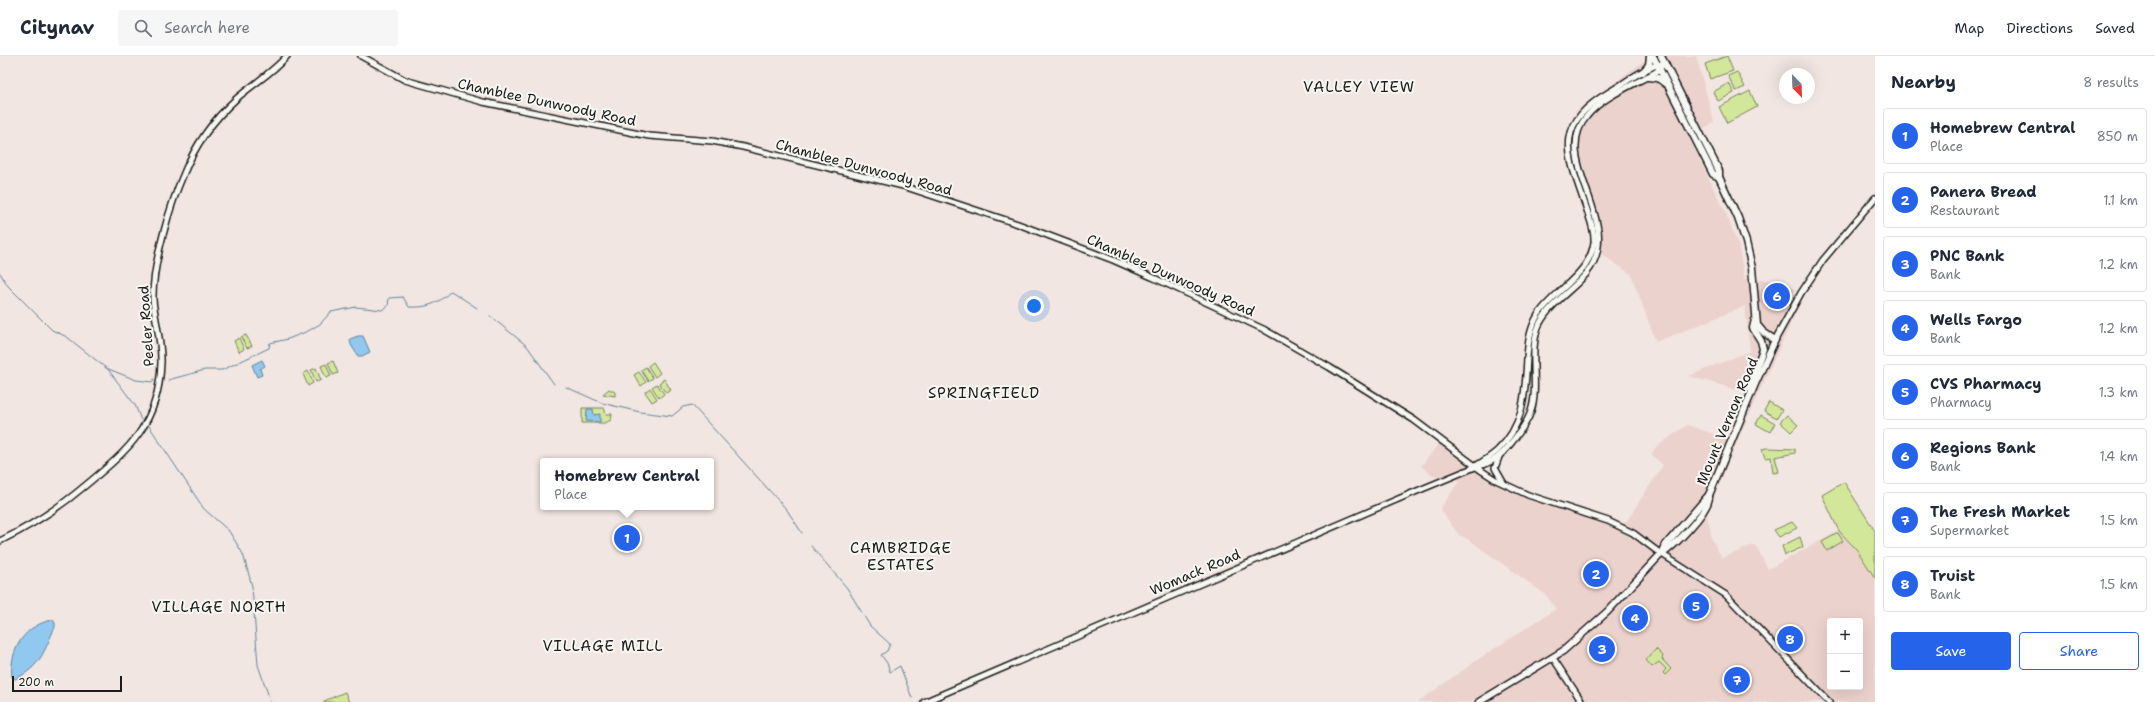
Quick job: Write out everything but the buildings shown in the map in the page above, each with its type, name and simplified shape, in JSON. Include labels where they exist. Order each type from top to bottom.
[{"type":"main road","points":[[1652,56],[1713,174],[1719,177]]},
{"type":"main road","points":[[1652,56],[1645,74],[1658,78],[1667,84]]},
{"type":"main road","points":[[1661,56],[1719,171],[1719,177],[1737,215],[1747,245],[1752,268],[1756,319],[1759,329],[1775,340]]},
{"type":"main road","points":[[1749,397],[1753,374],[1763,349],[1761,341],[1753,328],[1756,319]]},
{"type":"main road","name":"Mount Vernon Road","points":[[1479,702],[1553,658],[1594,625],[1662,554],[1664,547],[1709,495],[1749,397],[1775,340]]},
{"type":"street","name":"Peeler Road","points":[[0,541],[66,502],[123,455],[141,431],[156,398],[161,371],[161,352],[153,299],[155,276],[167,224],[183,174],[198,146],[222,114],[235,100],[269,74],[287,56]]},
{"type":"street","name":"Chamblee Dunwoody Road","points":[[361,56],[405,80],[490,104],[573,122],[649,136],[712,142],[743,147],[903,186],[977,209],[1112,260],[1262,329],[1329,367],[1394,407],[1476,467],[1504,484],[1548,503],[1617,525],[1638,536],[1662,554],[1726,595],[1829,702]]},
{"type":"street","points":[[1476,467],[1498,451],[1512,433],[1521,416],[1525,396],[1529,339],[1532,325],[1546,304],[1582,269],[1591,255],[1594,235],[1569,152],[1568,142],[1573,127],[1578,117],[1593,103],[1665,63]]},
{"type":"street","points":[[1504,484],[1495,468],[1500,457],[1517,435],[1531,412],[1535,344],[1540,324],[1550,310],[1591,268],[1598,251],[1599,229],[1577,155],[1576,142],[1582,123],[1588,114],[1602,103],[1645,74]]},
{"type":"street","name":"Mount Vernon Road","points":[[1775,340],[1802,293],[1824,260],[1875,198]]},
{"type":"street","points":[[1476,467],[1485,465],[1500,457]]},
{"type":"street","name":"Womack Road","points":[[924,702],[1169,596],[1476,467]]},
{"type":"street","points":[[1553,658],[1582,702]]},
{"type":"shaded area","points":[[1651,56],[1696,56],[1714,122],[1689,138],[1725,211],[1738,245],[1745,279],[1762,279],[1796,289],[1786,304],[1795,314],[1752,407],[1707,513],[1712,540],[1722,558],[1753,545],[1756,546],[1768,569],[1839,531],[1857,550],[1875,578],[1875,702],[1418,702],[1486,654],[1556,609],[1546,595],[1468,539],[1459,535],[1440,509],[1460,480],[1435,477],[1421,466],[1442,440],[1508,485],[1538,500],[1616,524],[1626,522],[1663,465],[1651,454],[1656,447],[1687,425],[1729,439],[1730,432],[1751,394],[1689,376],[1750,351],[1745,306],[1656,342],[1631,274],[1594,249],[1594,226],[1576,184],[1571,147],[1576,111]]},
{"type":"green space","points":[[1727,56],[1733,71],[1710,79],[1705,64]]},
{"type":"green space","points":[[1737,72],[1745,87],[1736,91],[1728,76]]},
{"type":"green space","points":[[1729,83],[1734,93],[1718,101],[1713,92]]},
{"type":"green space","points":[[1750,91],[1757,107],[1727,123],[1719,107]]},
{"type":"green space","points":[[246,335],[252,346],[247,348],[241,337]]},
{"type":"green space","points":[[239,338],[244,349],[239,352],[234,341]]},
{"type":"green space","points":[[333,361],[338,373],[333,375],[328,363]]},
{"type":"green space","points":[[653,362],[660,373],[655,377],[648,366]]},
{"type":"green space","points":[[326,364],[331,376],[326,378],[321,366]]},
{"type":"green space","points":[[646,367],[653,378],[648,381],[641,370]]},
{"type":"green space","points":[[316,368],[321,380],[316,382],[311,370]]},
{"type":"green space","points":[[308,371],[313,383],[308,386],[303,374]]},
{"type":"green space","points":[[639,372],[646,382],[641,386],[634,375]]},
{"type":"green space","points":[[664,379],[671,390],[666,393],[659,383]]},
{"type":"green space","points":[[657,384],[664,394],[659,398],[652,387]]},
{"type":"green space","points":[[650,388],[657,399],[652,402],[645,392]]},
{"type":"green space","points":[[609,389],[615,392],[615,396],[603,394]]},
{"type":"green space","points":[[1769,402],[1782,410],[1777,418],[1764,411]]},
{"type":"green space","points":[[582,408],[604,408],[606,414],[612,414],[611,420],[605,423],[582,423]]},
{"type":"green space","points":[[1761,415],[1775,423],[1770,432],[1756,424]]},
{"type":"green space","points":[[1787,415],[1798,425],[1791,432],[1780,422]]},
{"type":"green space","points":[[1762,449],[1795,449],[1795,453],[1775,457],[1779,472],[1773,473],[1771,457],[1765,458]]},
{"type":"green space","points":[[1844,482],[1875,531],[1875,578],[1857,550],[1839,531],[1822,495]]},
{"type":"green space","points":[[1792,522],[1797,528],[1779,537],[1774,530]]},
{"type":"green space","points":[[1838,533],[1843,541],[1827,551],[1822,542]]},
{"type":"green space","points":[[1800,537],[1803,547],[1785,555],[1782,546]]},
{"type":"green space","points":[[1656,649],[1663,656],[1662,659],[1671,669],[1665,675],[1663,673],[1666,669],[1659,662],[1652,667],[1646,660]]},
{"type":"green space","points":[[345,692],[349,702],[322,702]]},
{"type":"water","points":[[363,336],[370,352],[362,356],[358,356],[351,345],[350,339]]},
{"type":"water","points":[[262,360],[265,366],[260,369],[262,375],[257,377],[252,365]]},
{"type":"water","points":[[587,409],[593,409],[594,415],[600,414],[600,422],[586,421]]},
{"type":"water","points":[[53,620],[55,627],[41,658],[24,674],[15,679],[12,677],[13,657],[21,640],[34,627],[43,622]]},
{"type":"waterway","points":[[0,273],[8,286],[52,330],[67,337],[106,368],[136,380],[153,382],[154,379]]},
{"type":"waterway","points":[[168,380],[205,370],[222,370],[269,348],[270,343],[288,339],[308,331],[320,324],[331,312],[356,307],[382,310],[388,306],[389,298],[403,297],[409,307],[421,307],[437,302],[451,291],[477,308]]},
{"type":"waterway","points":[[490,316],[527,346],[554,384]]},
{"type":"waterway","points":[[107,368],[135,405],[141,420]]},
{"type":"waterway","points":[[566,387],[602,403],[640,412],[672,416],[683,407],[692,405],[787,510],[802,533]]},
{"type":"waterway","points":[[149,426],[204,509],[229,531],[243,554],[252,586],[258,665],[269,697]]},
{"type":"waterway","points":[[811,546],[847,588],[870,626],[890,644],[887,651],[881,655],[887,663],[890,672],[900,666],[912,698]]},
{"type":"place","name":"Regions Bank","points":[[1777,296]]},
{"type":"place","name":"Homebrew Central","points":[[627,538]]},
{"type":"place","name":"Panera Bread","points":[[1596,574]]},
{"type":"place","name":"CVS Pharmacy","points":[[1696,606]]},
{"type":"place","name":"Wells Fargo","points":[[1635,618]]},
{"type":"place","name":"Truist","points":[[1790,639]]},
{"type":"place","name":"PNC Bank","points":[[1602,649]]},
{"type":"place","name":"The Fresh Market","points":[[1737,680]]},
{"type":"district","name":"VALLEY VIEW","points":[[1359,87]]},
{"type":"district","name":"SPRINGFIELD","points":[[984,393]]},
{"type":"district","name":"CAMBRIDGE ESTATES","points":[[901,556]]},
{"type":"district","name":"VILLAGE NORTH","points":[[219,607]]},
{"type":"district","name":"VILLAGE MILL","points":[[603,646]]}]
